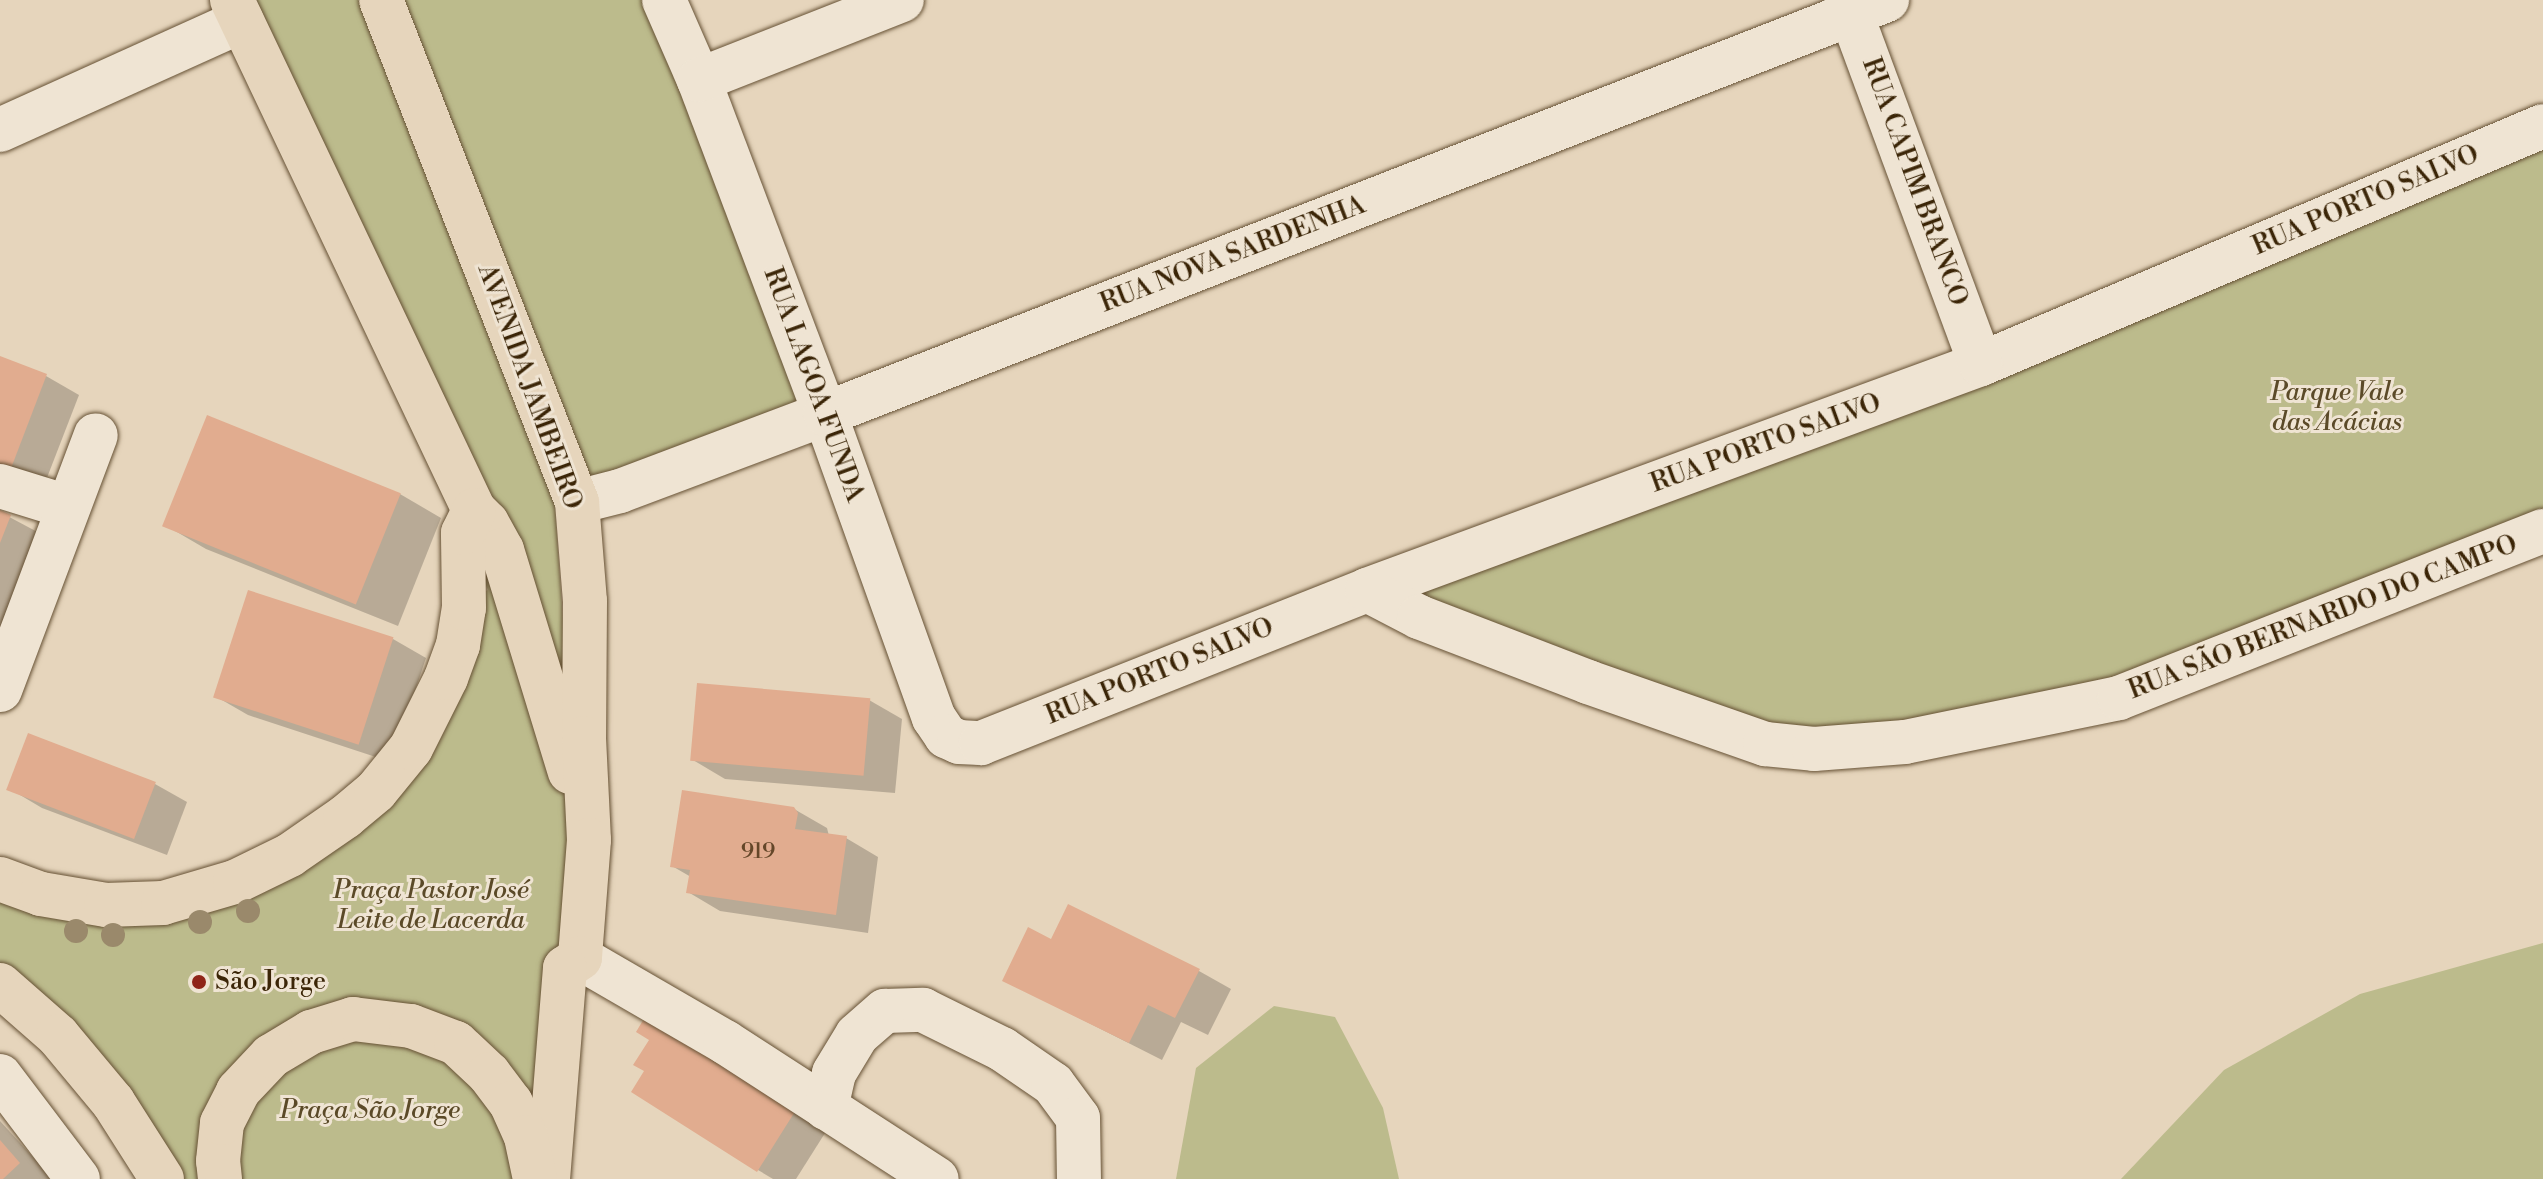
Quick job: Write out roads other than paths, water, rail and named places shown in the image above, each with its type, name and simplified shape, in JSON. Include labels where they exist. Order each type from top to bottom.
[{"type":"main road","name":"AVENIDA JAMBEIRO","points":[[381,0],[577,502],[585,601],[584,738],[589,840]]},
{"type":"main road","points":[[237,11],[474,510],[487,523],[502,550],[589,840],[580,958],[565,968],[548,1179]]},
{"type":"main road","points":[[0,879],[41,894],[106,905],[163,903],[235,882],[290,855],[345,817],[376,791],[411,748],[446,678],[463,618],[463,533],[474,510]]},
{"type":"main road","points":[[0,985],[58,1036],[113,1102],[162,1179]]},
{"type":"main road","points":[[220,1179],[218,1161],[222,1123],[238,1091],[271,1056],[311,1032],[353,1019],[411,1026],[456,1043],[489,1074],[511,1103],[526,1137],[535,1179]]},
{"type":"street","name":"RUA LAGOA FUNDA","points":[[664,0],[699,80],[825,414],[934,718],[946,736],[959,742],[981,743]]},
{"type":"street","points":[[699,80],[902,0]]},
{"type":"street","name":"RUA NOVA SARDENHA","points":[[577,502],[620,491],[825,414],[1862,5]]},
{"type":"street","name":"RUA CAPIM BRANCO","points":[[1862,5],[1981,364]]},
{"type":"street","points":[[0,130],[237,11]]},
{"type":"street","name":"RUA PORTO SALVO","points":[[981,743],[1367,590],[1981,364],[2543,126]]},
{"type":"street","points":[[3,671],[96,435]]},
{"type":"street","points":[[0,486],[68,507]]},
{"type":"street","name":"RUA SÃO BERNARDO DO CAMPO","points":[[1367,590],[1419,617],[1588,682],[1765,744],[1814,749],[1905,742],[2119,698],[2543,531]]},
{"type":"street","points":[[580,958],[725,1042],[937,1179]]},
{"type":"street","points":[[826,1108],[834,1073],[857,1035],[885,1011],[923,1010],[1002,1049],[1053,1084],[1078,1118],[1079,1179]]},
{"type":"street","points":[[0,1076],[70,1164],[78,1179]]},
{"type":"place","name":"São Jorge","points":[[199,982]]},
{"type":"park label","name":"Parque Vale das Acácias","points":[[2337,408]]},
{"type":"park label","name":"Praça Pastor José Leite de Lacerda","points":[[431,906]]},
{"type":"park label","name":"Praça São Jorge","points":[[370,1111]]}]
